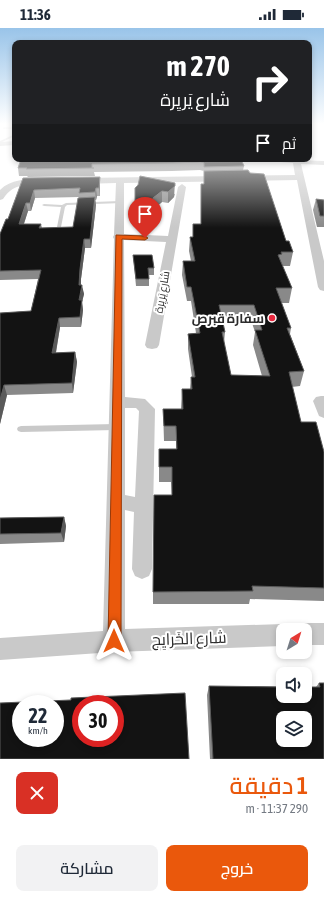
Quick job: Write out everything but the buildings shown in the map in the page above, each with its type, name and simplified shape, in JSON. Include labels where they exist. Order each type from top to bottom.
[{"type":"street","points":[[324,163],[297,162],[324,287]]},
{"type":"street","points":[[75,181],[300,176]]},
{"type":"street","points":[[114,641],[118,237],[120,180]]},
{"type":"street","points":[[0,197],[4,189],[12,185],[24,182],[53,182]]},
{"type":"street","name":"شارع يَريِرة","points":[[152,346],[182,187]]},
{"type":"street","points":[[118,237],[172,239]]},
{"type":"street","points":[[117,402],[140,403],[147,409],[142,569]]},
{"type":"street","points":[[116,501],[144,506]]},
{"type":"street","points":[[312,634],[324,634]]},
{"type":"street","name":"شارع الخَرايِج","points":[[0,649],[114,641],[276,635]]},
{"type":"lane","points":[[44,205],[63,206],[70,202],[120,202]]},
{"type":"lane","points":[[58,232],[63,206]]},
{"type":"lane","points":[[21,429],[116,427]]},
{"type":"place","name":"سفارة قبرص","points":[[272,318]]},
{"type":"route","points":[[114,641],[118,237],[145,238]]}]
